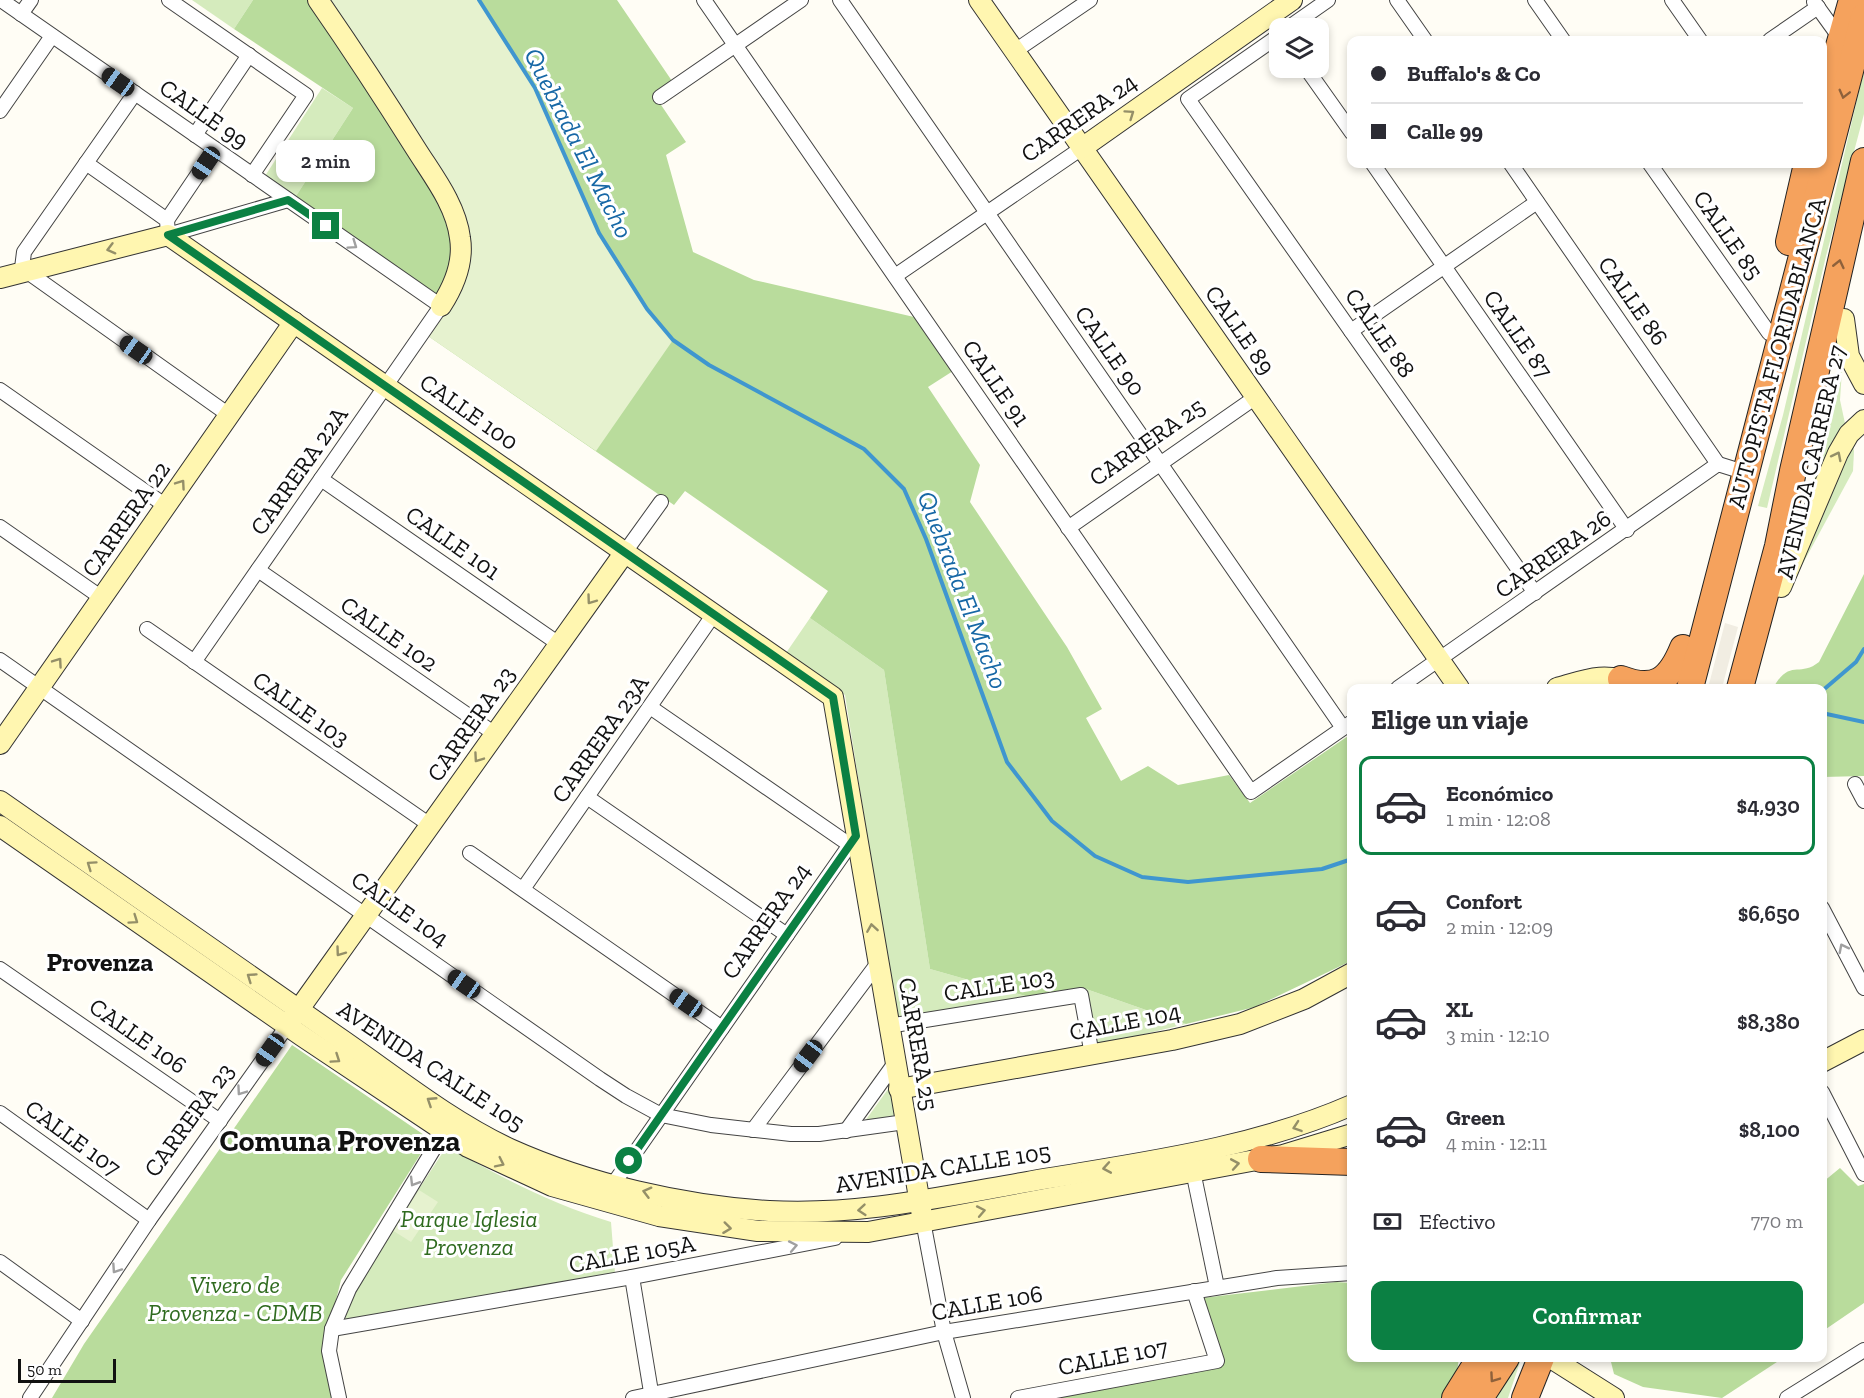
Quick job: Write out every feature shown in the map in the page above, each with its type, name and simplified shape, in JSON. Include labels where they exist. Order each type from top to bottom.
[{"type":"highway","points":[[1827,87],[1852,0]]},
{"type":"highway","name":"AUTOPISTA FLORIDABLANCA","points":[[1827,160],[1864,17]]},
{"type":"highway","name":"AUTOPISTA FLORIDABLANCA","points":[[1741,684],[1778,546],[1792,471],[1864,161]]},
{"type":"highway","points":[[1675,684],[1726,467],[1769,333],[1806,168]]},
{"type":"highway","name":"AUTOPISTA FLORIDABLANCA","points":[[1691,684],[1825,168]]},
{"type":"highway","name":"AVENIDA CARRERA 27","points":[[1755,684],[1802,510],[1864,234]]},
{"type":"highway","points":[[1644,684],[1658,681],[1673,670],[1683,648]]},
{"type":"highway","points":[[1261,1159],[1347,1162]]},
{"type":"highway","points":[[1455,1398],[1474,1372],[1497,1362]]},
{"type":"highway","points":[[1525,1398],[1548,1362]]},
{"type":"highway","points":[[1540,1398],[1549,1362]]},
{"type":"street","name":"CALLE 99","points":[[1,0],[441,306]]},
{"type":"street","points":[[21,14],[31,0]]},
{"type":"street","points":[[169,0],[306,95],[252,175]]},
{"type":"street","points":[[318,0],[443,192],[454,216],[461,238],[459,266],[450,293],[441,306]]},
{"type":"street","name":"CALLE 91","points":[[704,0],[1251,792],[1347,725]]},
{"type":"street","points":[[660,97],[801,0]]},
{"type":"street","name":"CALLE 90","points":[[840,0],[1160,464],[1347,725]]},
{"type":"street","name":"CALLE 89","points":[[980,0],[1456,684]]},
{"type":"street","points":[[1015,51],[1090,0]]},
{"type":"street","name":"CARRERA 24","points":[[894,276],[1082,148],[1292,0]]},
{"type":"street","points":[[1302,18],[1328,0]]},
{"type":"street","points":[[1397,0],[1422,36]]},
{"type":"street","points":[[1534,0],[1560,36]]},
{"type":"street","points":[[1672,0],[1697,36]]},
{"type":"street","points":[[1775,36],[1816,4],[1840,38]]},
{"type":"street","points":[[0,111],[52,36]]},
{"type":"street","name":"CALLE 88","points":[[1269,42],[1188,99],[1535,593]]},
{"type":"street","points":[[195,135],[249,55]]},
{"type":"street","points":[[1313,78],[1347,125]]},
{"type":"street","points":[[135,93],[24,252],[21,264],[24,272],[229,415]]},
{"type":"street","points":[[167,227],[215,149]]},
{"type":"street","name":"CALLE 100","points":[[86,163],[294,322],[833,697]]},
{"type":"street","name":"CALLE 87","points":[[1376,168],[1627,530]]},
{"type":"street","name":"CALLE 86","points":[[1514,168],[1726,467]]},
{"type":"street","name":"CALLE 85","points":[[1653,168],[1769,333]]},
{"type":"street","points":[[0,278],[167,227],[288,200]]},
{"type":"street","points":[[1351,331],[1538,202]]},
{"type":"street","name":"CARRERA 22A","points":[[194,662],[441,306]]},
{"type":"street","points":[[1844,319],[1849,356],[1864,384]]},
{"type":"street","name":"CARRERA 22","points":[[0,744],[294,322]]},
{"type":"street","points":[[0,390],[166,506]]},
{"type":"street","name":"CARRERA 25","points":[[1068,528],[1256,398]]},
{"type":"street","points":[[1781,587],[1835,459],[1849,434],[1864,420]]},
{"type":"street","name":"CARRERA 26","points":[[1404,684],[1627,530],[1726,467]]},
{"type":"street","name":"CALLE 101","points":[[321,479],[559,644]]},
{"type":"street","points":[[625,552],[661,502]]},
{"type":"street","points":[[0,527],[102,598]]},
{"type":"street","name":"CARRERA 23","points":[[30,1398],[149,1220],[625,552]]},
{"type":"street","name":"CALLE 102","points":[[258,570],[495,734]]},
{"type":"street","name":"CARRERA 23A","points":[[522,890],[714,614]]},
{"type":"street","name":"CALLE 103","points":[[147,629],[430,825]]},
{"type":"street","name":"CALLE 104","points":[[0,660],[626,1096],[661,1115],[711,1125],[791,1134],[846,1131],[905,1122]]},
{"type":"street","points":[[1572,684],[1602,676],[1629,684]]},
{"type":"street","name":"CARRERA 25","points":[[833,697],[853,840],[878,963],[923,1221],[944,1332],[963,1398]]},
{"type":"street","points":[[650,707],[853,840]]},
{"type":"street","points":[[1855,784],[1864,801]]},
{"type":"street","points":[[587,797],[787,935]]},
{"type":"street","name":"AVENIDA CALLE 105","points":[[0,801],[444,1132],[492,1159],[552,1186],[659,1216],[758,1231],[868,1232],[1261,1159],[1302,1150],[1347,1136]]},
{"type":"street","name":"AVENIDA CALLE 105","points":[[0,826],[293,1018],[491,1139],[551,1165],[690,1202],[772,1211],[844,1211],[920,1201],[1191,1154],[1285,1131],[1347,1107]]},
{"type":"street","name":"CARRERA 24","points":[[614,1183],[853,840]]},
{"type":"street","points":[[470,853],[722,1028]]},
{"type":"street","points":[[1827,917],[1864,987]]},
{"type":"street","points":[[753,1130],[878,963]]},
{"type":"street","name":"CALLE 106","points":[[0,969],[220,1120]]},
{"type":"street","name":"CALLE 104","points":[[899,1089],[1172,1041],[1256,1019],[1304,999],[1347,976]]},
{"type":"street","name":"CALLE 103","points":[[888,1026],[1081,995],[1092,1055]]},
{"type":"street","points":[[1827,1059],[1864,1040]]},
{"type":"street","points":[[846,1131],[895,1063]]},
{"type":"street","points":[[1827,1102],[1864,1174]]},
{"type":"street","name":"CALLE 107","points":[[0,1113],[149,1220]]},
{"type":"street","points":[[339,1398],[329,1351],[332,1329],[349,1289],[444,1132]]},
{"type":"street","points":[[1193,1172],[1217,1287]]},
{"type":"street","name":"CALLE 105A","points":[[332,1329],[633,1277],[868,1232]]},
{"type":"street","points":[[0,1262],[82,1321]]},
{"type":"street","name":"CALLE 106","points":[[633,1398],[652,1397],[944,1332],[1276,1278],[1347,1273]]},
{"type":"street","points":[[633,1277],[652,1397]]},
{"type":"street","name":"CALLE 107","points":[[1018,1398],[1217,1361],[1194,1291]]},
{"type":"street","points":[[1790,1397],[1864,1350]]},
{"type":"street","points":[[1556,1362],[1614,1398]]},
{"type":"green space","points":[[192,0],[253,0],[234,29]]},
{"type":"green space","points":[[253,0],[617,0],[672,81],[653,93],[686,142],[666,155],[693,252],[754,280],[914,317],[953,371],[928,387],[980,465],[970,502],[1067,647],[1102,709],[1086,718],[1121,781],[1148,766],[1178,785],[1229,775],[1250,803],[1347,737],[1347,963],[1255,1007],[1186,1024],[1086,989],[1029,997],[930,969],[884,670],[810,618],[828,591],[685,491],[674,505],[428,336],[450,305],[296,196],[353,108],[234,29]]},
{"type":"green space","points":[[318,0],[479,0],[535,88],[599,233],[647,309],[673,340],[596,451],[428,336],[450,305],[461,238]]},
{"type":"green space","points":[[1864,70],[1864,114],[1826,256],[1767,508],[1758,506],[1783,415]]},
{"type":"green space","points":[[322,88],[353,108],[296,196],[265,176]]},
{"type":"green space","points":[[1843,355],[1840,400],[1846,428],[1829,451],[1811,494]]},
{"type":"green space","points":[[1852,438],[1853,471],[1787,593]]},
{"type":"green space","points":[[1864,574],[1864,776],[1827,777],[1827,684],[1776,684],[1790,671],[1806,669],[1819,662]]},
{"type":"green space","points":[[810,618],[884,670],[930,969],[1029,997],[896,1017],[845,695],[786,653]]},
{"type":"green space","points":[[1086,989],[1186,1024],[1095,1046]]},
{"type":"green space","name":"Vivero de Provenza - CDMB","points":[[292,1045],[430,1139],[341,1280],[325,1344],[336,1398],[52,1398],[84,1344]]},
{"type":"green space","points":[[891,1085],[897,1115],[865,1121]]},
{"type":"green space","name":"Parque Iglesia Provenza","points":[[447,1146],[527,1189],[611,1222],[615,1273],[338,1322],[354,1288]]},
{"type":"green space","points":[[1840,1168],[1858,1186],[1864,1184],[1864,1303],[1827,1328],[1827,1179]]},
{"type":"green space","points":[[419,1190],[438,1202],[411,1242],[392,1230]]},
{"type":"green space","points":[[1336,1282],[1347,1283],[1347,1362],[1458,1362],[1457,1372],[1444,1398],[1037,1398],[1221,1363],[1202,1298]]},
{"type":"green space","points":[[1519,1362],[1520,1362],[1508,1398],[1495,1398]]},
{"type":"green space","points":[[1611,1362],[1777,1362],[1722,1398],[1643,1387],[1614,1374]]},
{"type":"shaded area","points":[[1725,623],[1738,627],[1723,684],[1709,684]]},
{"type":"waterway","name":"Quebrada El Macho","points":[[479,0],[535,88],[599,233],[647,309],[673,340],[709,365],[864,449],[904,489],[926,539],[1007,762],[1052,821],[1095,856],[1142,877],[1188,882],[1322,869],[1347,861]]},
{"type":"waterway","name":"Quebrada El Macho","points":[[1827,687],[1856,662],[1864,649]]},
{"type":"waterway","points":[[1827,714],[1864,722]]},
{"type":"district","name":"Provenza","points":[[100,962]]},
{"type":"district","name":"Comuna Provenza","points":[[340,1141]]},
{"type":"route","points":[[326,226],[288,200],[168,235],[833,697],[856,836],[629,1161]]}]
